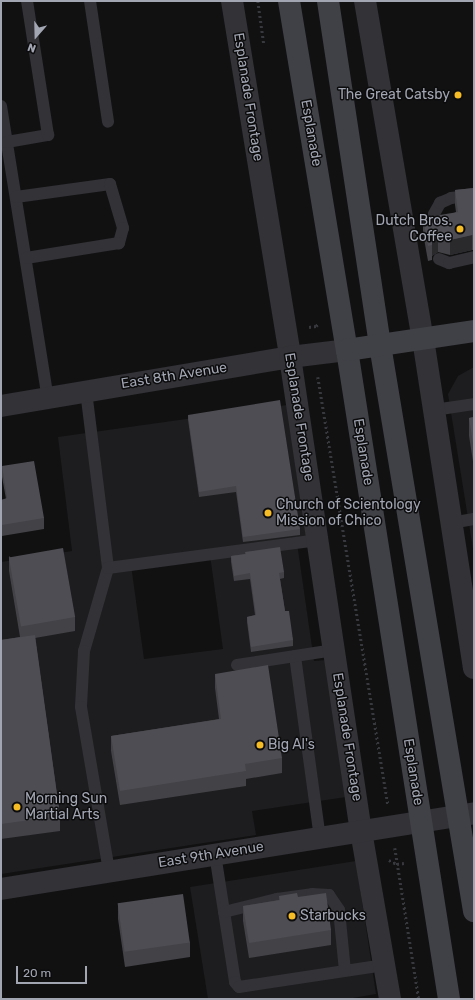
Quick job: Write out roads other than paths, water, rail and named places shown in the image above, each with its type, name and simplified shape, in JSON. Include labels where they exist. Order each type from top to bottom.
[{"type":"main road","name":"Esplanade","points":[[289,1],[347,350],[449,999]]},
{"type":"main road","points":[[328,1],[380,345],[466,814],[474,911]]},
{"type":"main road","points":[[347,350],[474,331]]},
{"type":"street","name":"Esplanade Frontage","points":[[232,1],[290,357],[362,831],[390,999]]},
{"type":"street","points":[[365,1],[423,339],[473,660]]},
{"type":"street","name":"East 8th Avenue","points":[[1,406],[290,357],[347,350]]},
{"type":"street","name":"East 9th Avenue","points":[[1,889],[466,814]]},
{"type":"lane","points":[[7,142],[48,135],[27,1]]},
{"type":"lane","points":[[90,1],[108,122]]},
{"type":"lane","points":[[1,106],[48,398]]},
{"type":"lane","points":[[16,197],[110,184],[123,228],[119,243],[26,258]]},
{"type":"lane","points":[[432,231],[434,214],[440,204],[451,198],[474,195]]},
{"type":"lane","points":[[439,259],[449,263],[474,257]]},
{"type":"lane","points":[[86,391],[108,568],[84,651],[81,707],[109,871]]},
{"type":"lane","points":[[434,410],[474,404]]},
{"type":"lane","points":[[451,523],[474,519]]},
{"type":"lane","points":[[108,568],[318,540]]},
{"type":"lane","points":[[237,665],[334,650]]},
{"type":"lane","points":[[295,656],[320,838]]},
{"type":"lane","points":[[215,854],[235,982],[239,987],[384,965]]},
{"type":"lane","points":[[224,912],[277,899],[312,894],[329,895],[339,910],[345,971]]},
{"type":"place","name":"The Great Catsby","points":[[458,95]]},
{"type":"place","name":"Dutch Bros. Coffee","points":[[460,229]]},
{"type":"place","name":"Church of Scientology Mission of Chico","points":[[268,513]]},
{"type":"place","name":"Big Al's","points":[[260,745]]},
{"type":"place","name":"Morning Sun Martial Arts","points":[[17,807]]},
{"type":"place","name":"Starbucks","points":[[292,916]]}]
